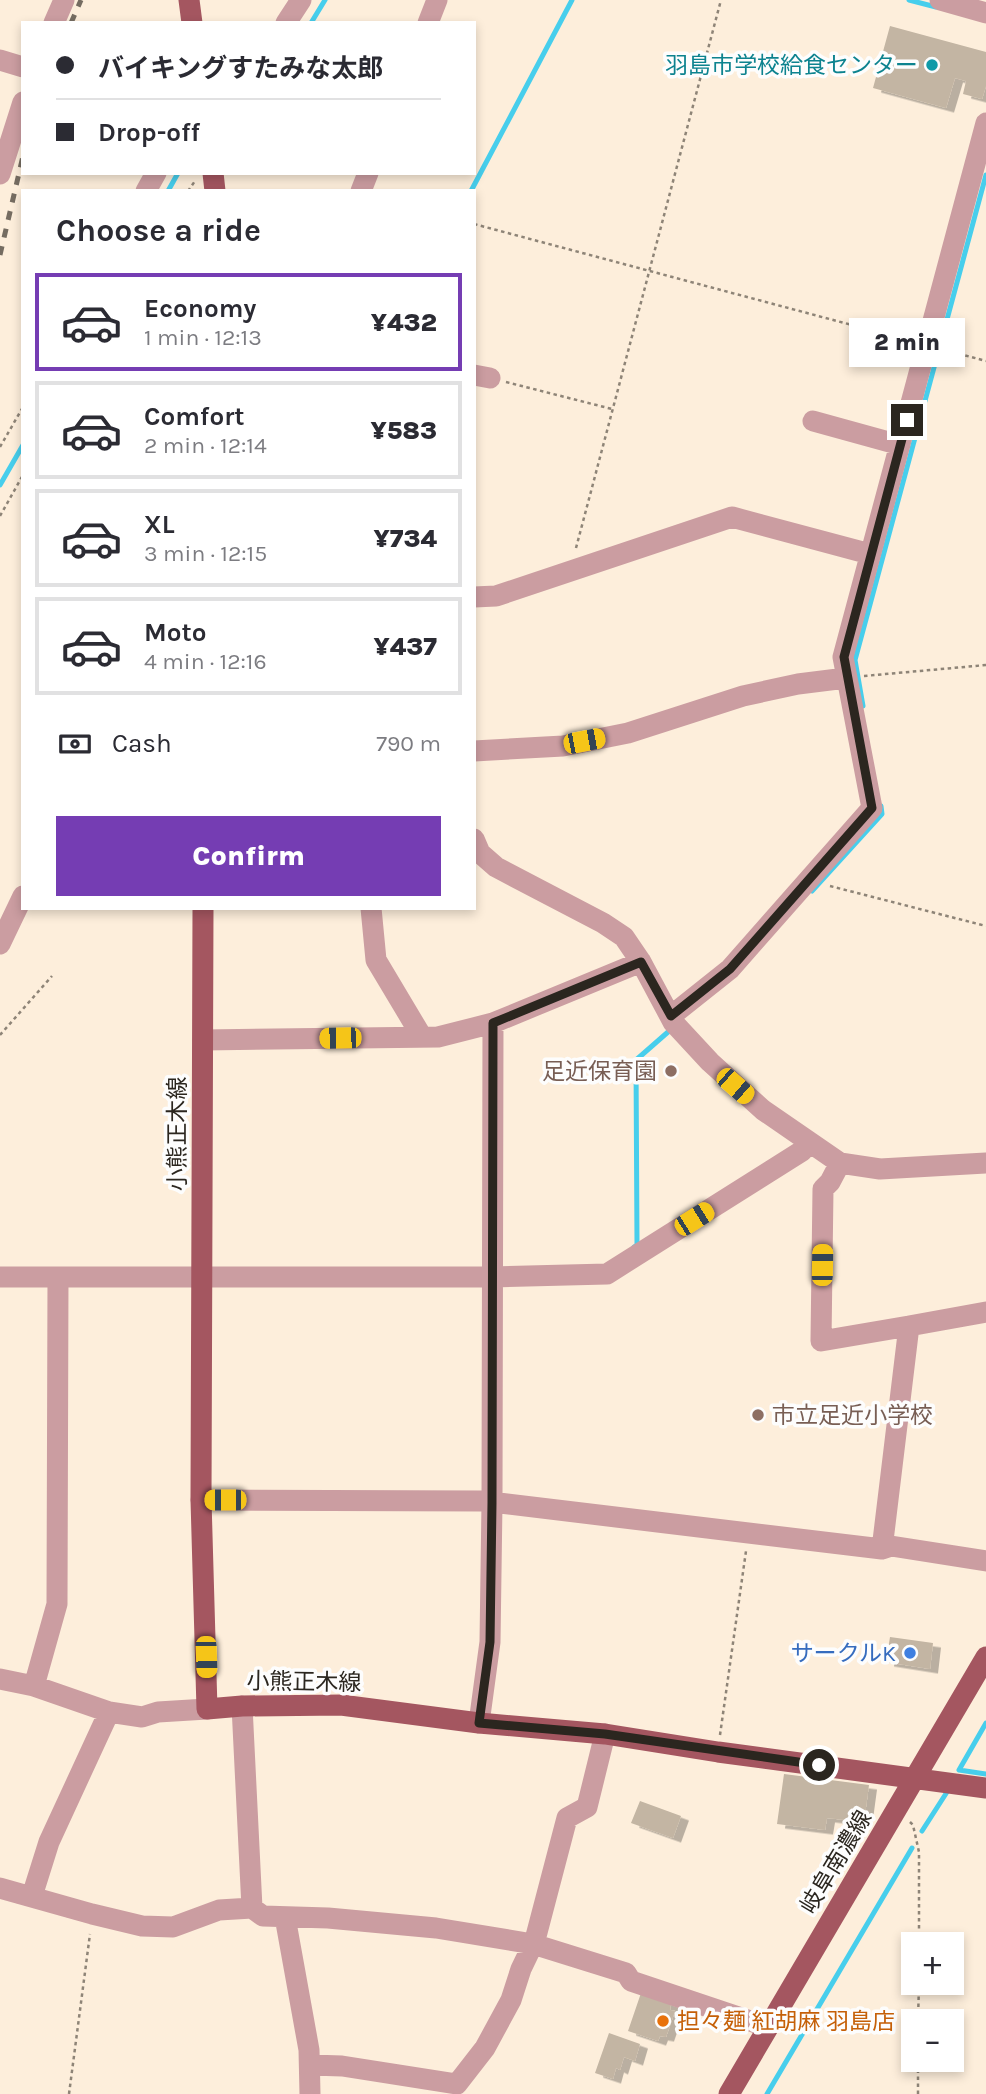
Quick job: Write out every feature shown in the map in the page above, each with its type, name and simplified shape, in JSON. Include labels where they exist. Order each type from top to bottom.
[{"type":"main road","points":[[189,0],[192,21]]},
{"type":"main road","name":"小熊正木線","points":[[203,910],[201,1500],[207,1709],[341,1705],[479,1723],[605,1734],[986,1788]]},
{"type":"main road","name":"岐阜南濃線","points":[[729,2094],[986,1657]]},
{"type":"street","points":[[55,21],[64,0]]},
{"type":"street","points":[[287,21],[301,0]]},
{"type":"street","points":[[429,21],[437,0]]},
{"type":"street","points":[[940,0],[986,13]]},
{"type":"street","points":[[0,60],[21,66]]},
{"type":"street","points":[[0,174],[21,108]]},
{"type":"street","points":[[671,1016],[730,969],[814,877],[872,808],[844,657],[986,123]]},
{"type":"street","points":[[813,421],[901,445]]},
{"type":"street","points":[[476,597],[496,596],[732,517],[870,554]]},
{"type":"street","points":[[476,751],[563,746],[628,733],[754,694],[798,684],[846,678]]},
{"type":"street","points":[[476,844],[480,853],[496,867],[603,923],[624,937],[641,962],[673,1022],[709,1062],[762,1110],[840,1163],[880,1169],[986,1163]]},
{"type":"street","points":[[0,944],[21,900]]},
{"type":"street","points":[[371,910],[376,960],[422,1037]]},
{"type":"street","points":[[203,1040],[438,1037],[493,1023],[641,962]]},
{"type":"street","points":[[479,1723],[490,1642],[493,1023]]},
{"type":"street","points":[[0,1277],[492,1277],[607,1274],[802,1151],[809,1143]]},
{"type":"street","points":[[840,1163],[823,1189],[821,1341],[986,1312]]},
{"type":"street","points":[[34,1686],[57,1604],[58,1277]]},
{"type":"street","points":[[881,1549],[909,1326]]},
{"type":"street","points":[[201,1500],[449,1500],[492,1503],[881,1549],[891,1546],[986,1561]]},
{"type":"street","points":[[0,1679],[34,1686],[109,1712],[142,1717],[158,1712],[207,1709]]},
{"type":"street","points":[[242,1706],[252,1908]]},
{"type":"street","points":[[32,1896],[49,1842],[109,1712]]},
{"type":"street","points":[[311,2065],[342,2066],[457,2084],[485,2048],[512,2000],[521,1969],[533,1944],[567,1818],[587,1807],[605,1734]]},
{"type":"street","points":[[0,1888],[142,1926],[173,1927],[219,1910],[252,1908],[263,1916],[328,1918],[436,1927],[533,1944],[626,1973],[631,1981],[768,2027]]},
{"type":"street","points":[[285,1917],[311,2065],[310,2094]]},
{"type":"path","points":[[572,570],[721,0]]},
{"type":"path","points":[[476,225],[986,360]]},
{"type":"path","points":[[482,377],[612,410]]},
{"type":"path","points":[[0,447],[21,410]]},
{"type":"path","points":[[0,516],[21,479]]},
{"type":"path","points":[[846,678],[986,664]]},
{"type":"path","points":[[814,877],[827,885],[986,926]]},
{"type":"path","points":[[0,1035],[52,976]]},
{"type":"path","points":[[718,1752],[748,1532]]},
{"type":"path","points":[[898,1809],[913,1825],[919,1852],[919,1932]]},
{"type":"path","points":[[69,2094],[92,1914]]},
{"type":"path","points":[[918,2072],[918,2094]]},
{"type":"building","name":"羽島市学校給食センター","points":[[890,26],[986,52],[986,86],[982,99],[963,94],[966,81],[955,78],[946,108],[873,88]]},
{"type":"building","name":"サークルK","points":[[890,1637],[933,1643],[930,1669],[886,1662]]},
{"type":"building","points":[[784,1774],[869,1785],[864,1822],[827,1818],[825,1830],[777,1824]]},
{"type":"building","points":[[640,1801],[681,1816],[673,1838],[631,1823]]},
{"type":"building","points":[[641,1993],[671,2003],[670,2010],[675,2011],[666,2037],[660,2036],[658,2041],[628,2031]]},
{"type":"building","points":[[609,2033],[640,2044],[635,2061],[624,2057],[620,2070],[616,2068],[613,2079],[595,2073]]},
{"type":"waterway","points":[[312,21],[325,0]]},
{"type":"waterway","points":[[472,189],[572,0]]},
{"type":"waterway","points":[[909,0],[936,7]]},
{"type":"waterway","points":[[169,189],[177,175]]},
{"type":"waterway","points":[[863,706],[855,660],[986,175]]},
{"type":"waterway","points":[[0,485],[21,448]]},
{"type":"waterway","points":[[812,891],[882,814],[881,806]]},
{"type":"waterway","points":[[634,1247],[637,1245],[636,1060],[668,1032]]},
{"type":"waterway","points":[[986,1723],[959,1770],[986,1774]]},
{"type":"waterway","points":[[922,1831],[947,1792]]},
{"type":"waterway","points":[[767,2094],[912,1848]]},
{"type":"railway","points":[[72,21],[81,0]]},
{"type":"railway","points":[[0,255],[21,165]]},
{"type":"place","name":"羽島市学校給食センター","points":[[932,65]]},
{"type":"place","name":"足近保育園","points":[[671,1071]]},
{"type":"place","name":"市立足近小学校","points":[[758,1415]]},
{"type":"place","name":"サークルK","points":[[910,1653]]},
{"type":"place","name":"担々麺 紅胡麻 羽島店","points":[[663,2021]]},
{"type":"route","points":[[819,1765],[605,1734],[479,1723],[490,1642],[493,1023],[641,962],[671,1016],[730,969],[814,877],[872,808],[844,657],[907,420]]}]
